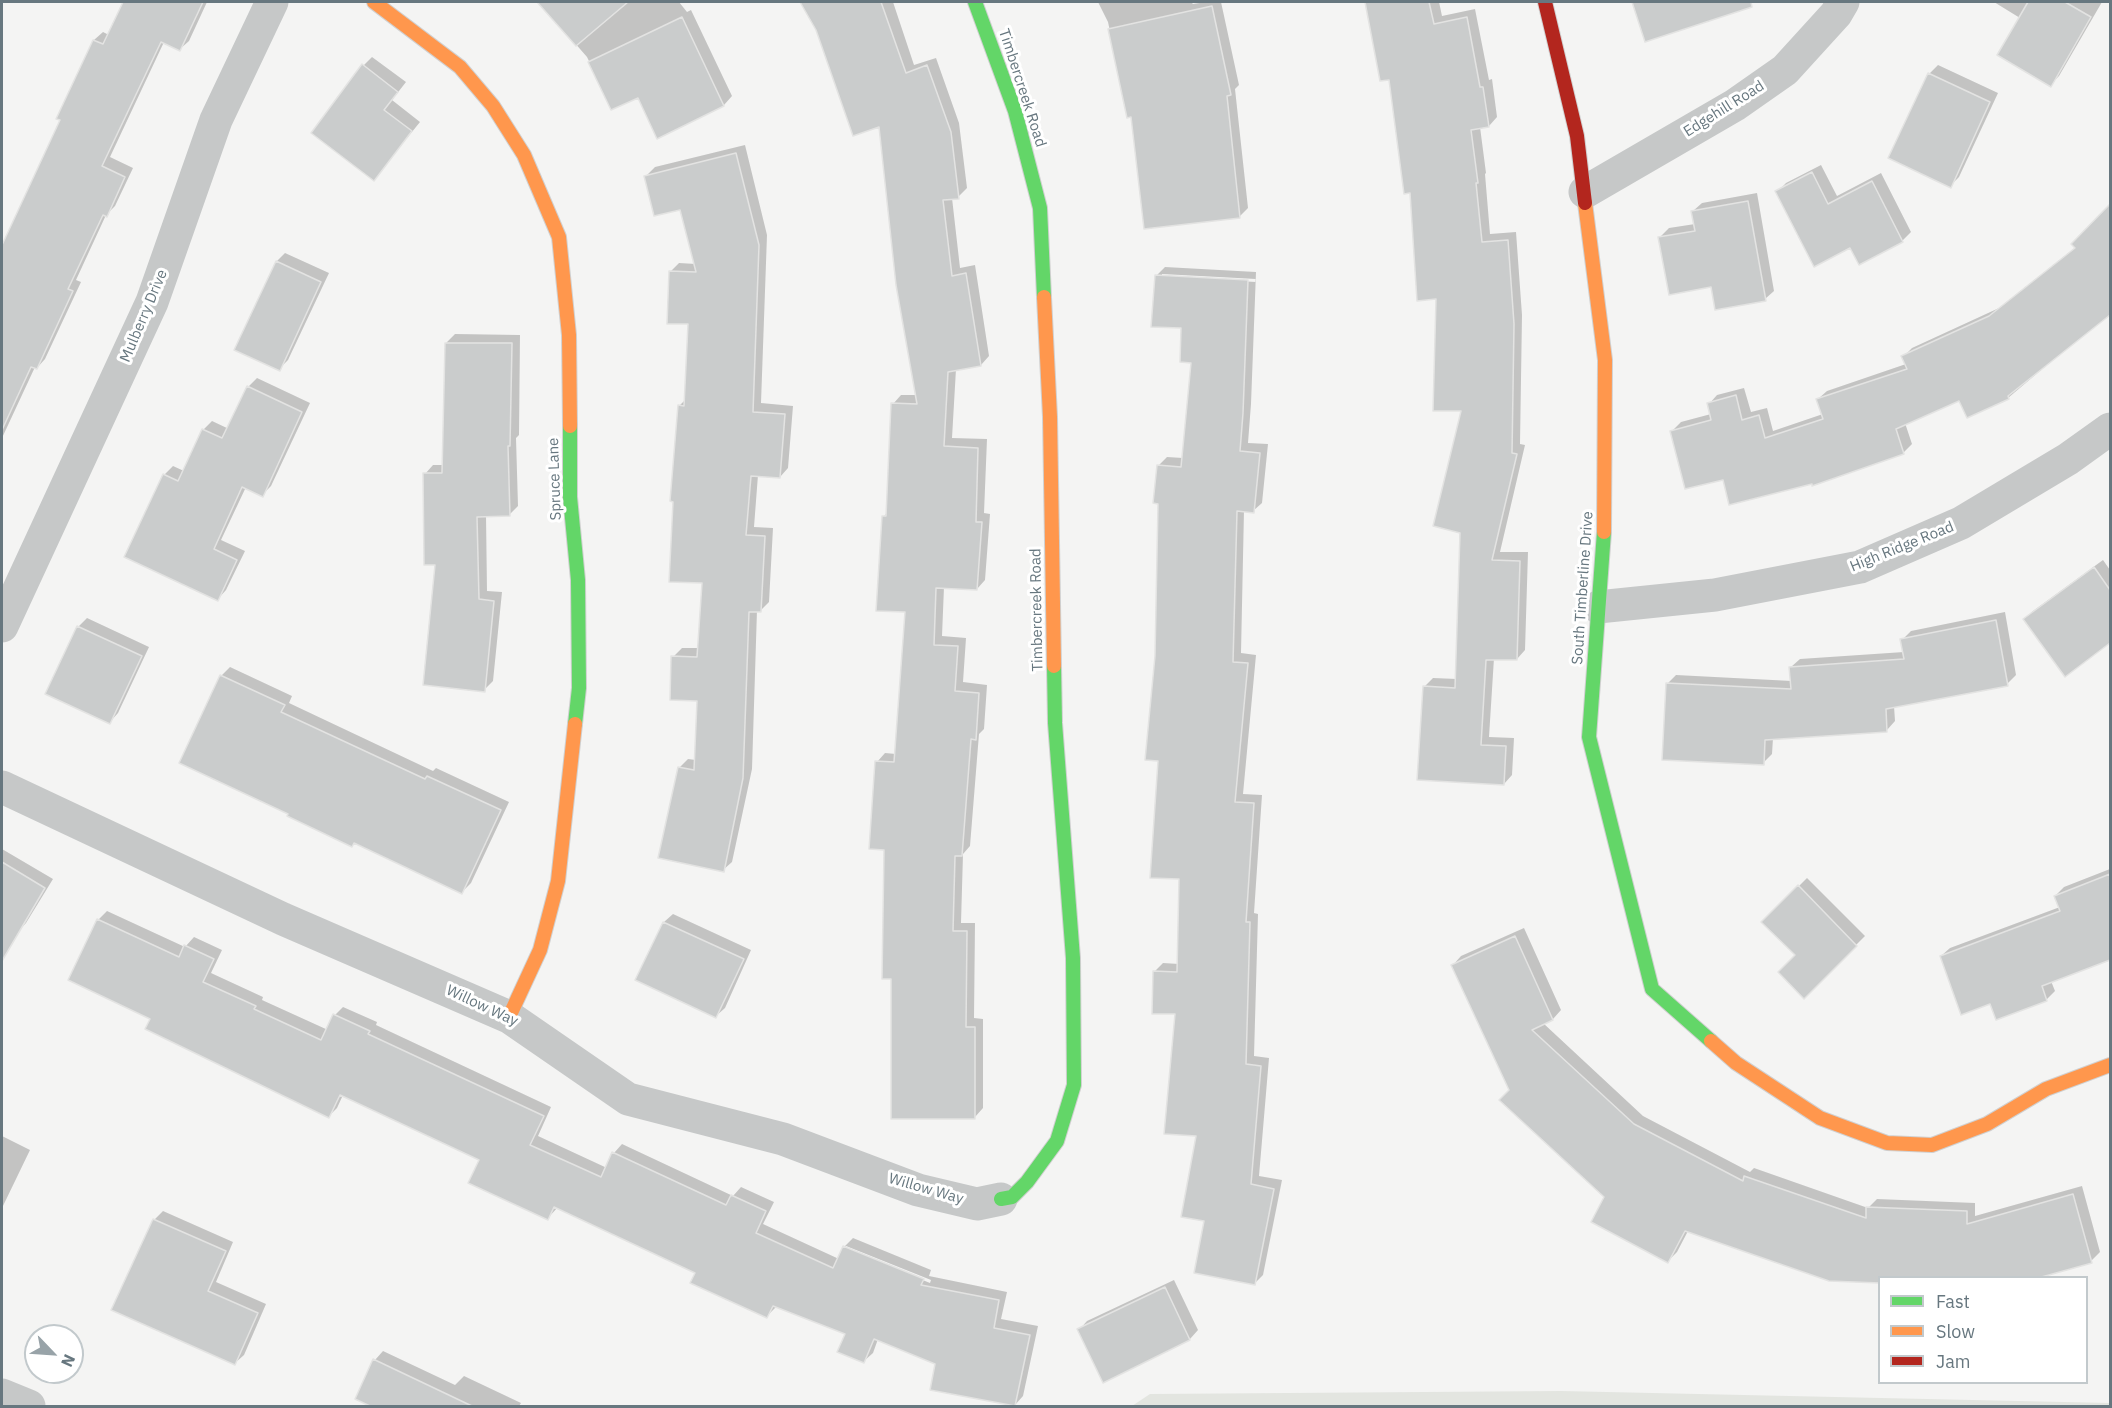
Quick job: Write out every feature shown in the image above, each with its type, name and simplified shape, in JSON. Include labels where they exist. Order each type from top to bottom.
[{"type":"street","name":"Mulberry Drive","points":[[2,626],[152,302],[216,120],[272,2]]},
{"type":"street","name":"Spruce Lane","points":[[374,2],[460,67],[494,106],[524,155],[559,237],[569,334],[570,497],[578,580],[579,688],[558,881],[540,950],[509,1017]]},
{"type":"street","name":"Timbercreek Road","points":[[975,2],[1015,111],[1040,208],[1050,417],[1055,723],[1073,958],[1074,1085],[1058,1141],[1027,1182],[1012,1197],[1001,1199]]},
{"type":"street","name":"South Timberline Drive","points":[[1545,2],[1577,136],[1605,360],[1605,513],[1589,737],[1652,989],[1736,1063],[1796,1104],[1820,1118],[1887,1143],[1932,1145],[1988,1124],[2046,1089],[2110,1065]]},
{"type":"street","name":"Edgehill Road","points":[[1585,192],[1735,105],[1785,70],[1836,14],[1843,2]]},
{"type":"street","name":"High Ridge Road","points":[[1598,607],[1715,595],[1860,567],[1961,523],[2068,459],[2110,429]]},
{"type":"street","name":"Willow Way","points":[[2,787],[283,919],[509,1017],[628,1099],[783,1139],[918,1190],[977,1204],[1001,1199]]},
{"type":"street","points":[[2,1395],[29,1407]]},
{"type":"shaded area","points":[[1561,1391],[2110,1403],[2110,1406],[1132,1406],[1150,1394]]},
{"type":"building","points":[[123,2],[203,2],[180,51],[161,42],[102,166],[125,177],[107,217],[103,215],[68,289],[73,291],[37,369],[31,367],[2,430],[2,245],[60,120],[56,119],[93,40],[103,44]]},
{"type":"building","points":[[537,2],[628,2],[576,46]]},
{"type":"building","points":[[800,2],[881,2],[906,73],[927,65],[951,132],[959,199],[943,200],[952,276],[966,273],[981,366],[948,372],[944,446],[978,448],[976,522],[982,522],[977,590],[936,588],[934,645],[958,646],[955,691],[979,693],[976,740],[971,739],[962,856],[955,856],[953,931],[967,931],[966,1027],[975,1027],[975,1119],[891,1119],[891,979],[882,979],[884,850],[869,849],[875,761],[894,762],[905,612],[876,611],[882,516],[886,516],[891,403],[917,404],[896,285],[879,127],[853,136],[816,30]]},
{"type":"building","points":[[1365,2],[1429,2],[1434,24],[1467,17],[1480,87],[1483,87],[1489,127],[1471,130],[1482,242],[1508,240],[1514,324],[1512,453],[1517,454],[1492,560],[1520,561],[1517,660],[1486,660],[1481,745],[1506,746],[1504,785],[1417,780],[1423,686],[1455,688],[1460,533],[1433,526],[1461,411],[1433,411],[1436,299],[1417,301],[1410,193],[1404,194],[1389,80],[1380,81]]},
{"type":"building","points":[[1632,2],[1751,2],[1752,7],[1645,42]]},
{"type":"building","points":[[2028,2],[2065,2],[2091,17],[2051,87],[1997,55]]},
{"type":"building","points":[[1212,6],[1231,95],[1227,96],[1240,218],[1144,229],[1131,117],[1127,118],[1108,29]]},
{"type":"building","points":[[682,17],[724,106],[657,139],[638,98],[611,110],[588,62]]},
{"type":"building","points":[[362,64],[398,92],[384,110],[412,131],[374,181],[311,133]]},
{"type":"building","points":[[1928,73],[1990,102],[1951,188],[1888,158]]},
{"type":"building","points":[[736,153],[759,245],[753,412],[785,414],[780,478],[751,476],[746,535],[765,536],[761,612],[749,612],[743,778],[724,872],[658,858],[678,767],[694,770],[697,701],[670,700],[671,656],[697,657],[702,583],[669,582],[673,502],[670,501],[678,405],[684,406],[688,324],[667,324],[669,271],[696,272],[680,210],[654,216],[644,176]]},
{"type":"building","points":[[1812,172],[1828,204],[1872,181],[1903,242],[1859,265],[1850,248],[1814,267],[1775,191]]},
{"type":"building","points":[[1748,201],[1766,301],[1715,310],[1711,287],[1669,295],[1658,237],[1695,231],[1691,211]]},
{"type":"building","points":[[2110,204],[2110,315],[2008,396],[2009,399],[1967,418],[1959,401],[1896,429],[1904,454],[1812,486],[1812,484],[1729,505],[1723,480],[1685,489],[1670,431],[1711,420],[1707,403],[1736,395],[1742,420],[1759,415],[1765,438],[1823,419],[1816,399],[1907,369],[1901,356],[1989,316],[2075,248],[2071,244]]},
{"type":"building","points":[[276,261],[321,282],[280,371],[234,350]]},
{"type":"building","points":[[1155,275],[1248,280],[1240,451],[1260,453],[1254,513],[1237,511],[1233,662],[1248,663],[1235,802],[1254,803],[1246,922],[1250,922],[1246,1064],[1261,1066],[1251,1184],[1274,1189],[1255,1285],[1194,1273],[1204,1221],[1181,1217],[1196,1136],[1164,1134],[1175,1014],[1152,1014],[1153,971],[1177,972],[1179,879],[1150,878],[1158,761],[1145,760],[1155,656],[1158,504],[1153,503],[1157,465],[1181,467],[1191,363],[1180,362],[1181,328],[1151,327]]},
{"type":"building","points":[[445,343],[512,343],[510,446],[508,446],[510,516],[477,517],[479,599],[494,601],[485,692],[423,685],[435,565],[424,565],[423,473],[442,473]]},
{"type":"building","points":[[247,386],[302,412],[263,497],[242,487],[214,549],[237,560],[218,601],[124,557],[163,474],[178,481],[202,429],[222,438]]},
{"type":"building","points":[[2094,567],[2110,590],[2110,643],[2065,677],[2023,619]]},
{"type":"building","points":[[1996,620],[2008,686],[1886,709],[1887,732],[1765,740],[1764,765],[1662,760],[1666,683],[1791,689],[1789,667],[1904,659],[1900,639]]},
{"type":"building","points":[[77,626],[142,656],[110,724],[45,694]]},
{"type":"building","points":[[220,675],[285,705],[281,712],[425,779],[427,776],[501,810],[462,894],[354,843],[352,847],[179,763]]},
{"type":"building","points":[[2,862],[45,888],[2,961]]},
{"type":"building","points":[[2110,874],[2110,960],[2042,986],[2047,1001],[1996,1020],[1990,1004],[1961,1015],[1940,956],[2060,911],[2054,896]]},
{"type":"building","points":[[1798,885],[1857,946],[1804,999],[1778,972],[1795,955],[1761,922]]},
{"type":"building","points":[[97,919],[179,957],[184,945],[214,959],[203,982],[256,1006],[254,1009],[321,1040],[333,1014],[370,1031],[368,1034],[544,1116],[530,1145],[601,1177],[612,1152],[726,1205],[731,1195],[766,1211],[756,1233],[833,1268],[843,1246],[924,1279],[921,1285],[999,1300],[994,1328],[1030,1335],[1015,1406],[930,1390],[935,1364],[874,1339],[864,1363],[837,1352],[845,1334],[773,1306],[767,1318],[690,1283],[695,1273],[554,1207],[548,1220],[468,1183],[479,1160],[340,1095],[329,1118],[145,1029],[150,1019],[68,980]]},
{"type":"building","points":[[663,922],[744,959],[716,1018],[635,980]]},
{"type":"building","points":[[1515,936],[1553,1020],[1532,1030],[1634,1124],[1743,1181],[1744,1176],[1866,1218],[1866,1207],[1967,1211],[1967,1224],[2073,1194],[2092,1263],[2045,1276],[1878,1276],[1878,1283],[1829,1281],[1685,1231],[1668,1263],[1591,1222],[1604,1197],[1499,1100],[1509,1090],[1451,965]]},
{"type":"building","points":[[153,1219],[226,1251],[208,1291],[258,1313],[235,1365],[111,1310]]},
{"type":"building","points":[[1165,1287],[1190,1340],[1103,1383],[1077,1329]]},
{"type":"building","points":[[373,1359],[474,1407],[372,1407],[355,1399]]},
{"type":"traffic: fast","points":[[975,2],[1015,111],[1040,208],[1044,297]]},
{"type":"traffic: fast","points":[[570,426],[570,497],[578,580],[579,688],[575,724]]},
{"type":"traffic: fast","points":[[1604,532],[1589,737],[1652,989],[1711,1041]]},
{"type":"traffic: fast","points":[[1001,1199],[1012,1197],[1027,1182],[1057,1141],[1074,1085],[1073,958],[1055,723],[1054,666]]},
{"type":"traffic: slow","points":[[374,2],[460,67],[493,106],[524,155],[559,237],[569,335],[570,426]]},
{"type":"traffic: slow","points":[[1585,203],[1605,360],[1604,532]]},
{"type":"traffic: slow","points":[[1044,297],[1050,417],[1054,666]]},
{"type":"traffic: slow","points":[[509,1017],[540,950],[558,881],[575,724]]},
{"type":"traffic: slow","points":[[1711,1041],[1736,1063],[1820,1118],[1887,1143],[1932,1145],[1987,1124],[2046,1089],[2110,1065]]},
{"type":"traffic: jam","points":[[1545,2],[1577,136],[1585,203]]}]
